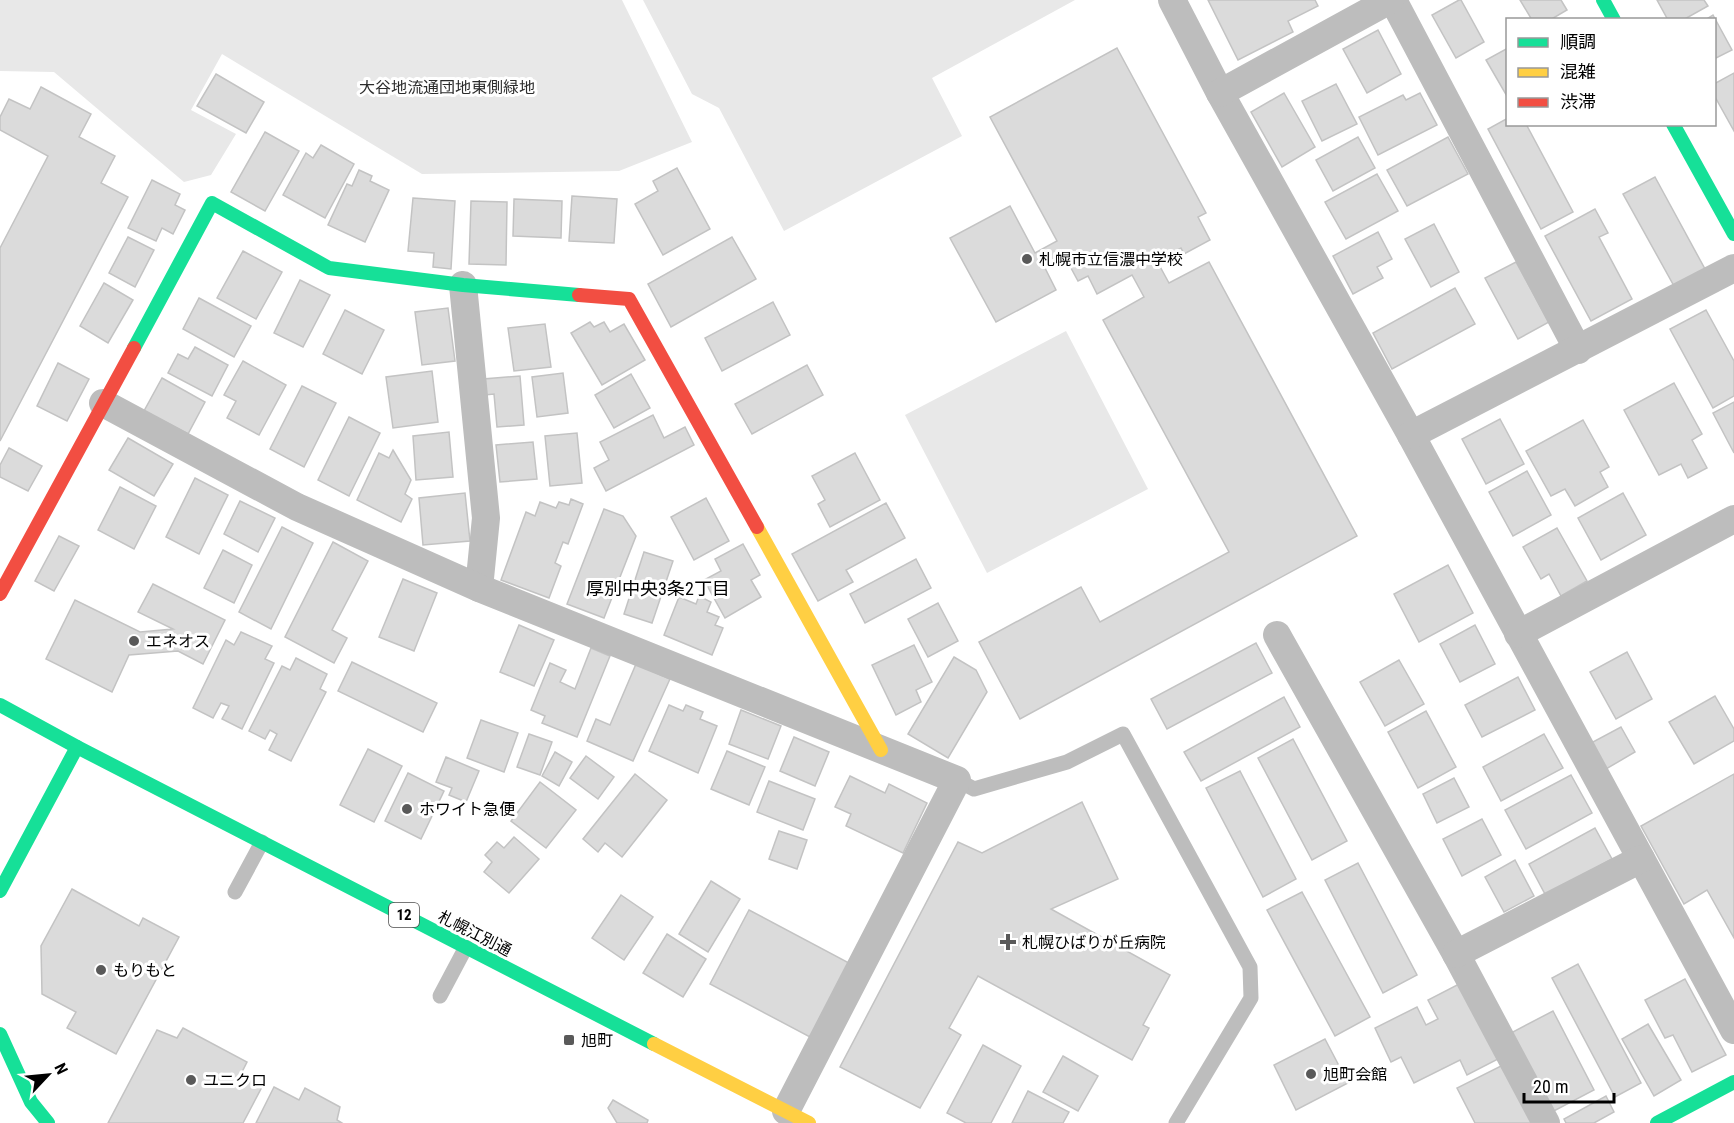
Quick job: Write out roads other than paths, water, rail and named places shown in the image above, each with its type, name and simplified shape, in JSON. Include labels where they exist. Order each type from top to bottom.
[{"type":"main road","points":[[1604,0],[1613,18]]},
{"type":"main road","points":[[1674,126],[1734,234]]},
{"type":"main road","points":[[0,594],[212,203],[329,268],[464,285],[629,299],[881,750]]},
{"type":"main road","name":"札幌江別通","points":[[0,705],[77,747],[798,1117]]},
{"type":"main road","points":[[0,891],[77,747]]},
{"type":"main road","points":[[0,1034],[31,1102],[48,1123]]},
{"type":"main road","points":[[1657,1123],[1734,1082]]},
{"type":"street","points":[[1172,0],[1220,93],[1411,435],[1734,1030]]},
{"type":"street","points":[[1220,93],[1391,0],[1578,350]]},
{"type":"street","points":[[1411,435],[1734,268]]},
{"type":"street","points":[[464,285],[486,518],[479,588]]},
{"type":"street","points":[[103,403],[297,507],[479,588],[957,780],[798,1117]]},
{"type":"street","points":[[1518,634],[1734,519]]},
{"type":"street","points":[[1277,635],[1456,954],[1546,1123]]},
{"type":"street","points":[[1456,954],[1641,859]]},
{"type":"lane","points":[[957,780],[974,789],[1067,762],[1123,734],[1250,967],[1251,998],[1176,1123]]},
{"type":"lane","points":[[235,892],[262,842]]},
{"type":"lane","points":[[440,996],[466,947]]},
{"type":"place","name":"札幌市立信濃中学校","points":[[1027,259]]},
{"type":"place","name":"エネオス","points":[[134,641]]},
{"type":"place","name":"ホワイト急便","points":[[407,809]]},
{"type":"place","name":"札幌ひばりが丘病院","points":[[1008,942]]},
{"type":"place","name":"もりもと","points":[[101,970]]},
{"type":"place","name":"旭町","points":[[569,1040]]},
{"type":"place","name":"旭町会館","points":[[1311,1074]]},
{"type":"place","name":"ユニクロ","points":[[191,1080]]},
{"type":"district","name":"厚別中央3条2丁目","points":[[658,589]]},
{"type":"park label","name":"大谷地流通団地東側緑地","points":[[447,87]]}]
